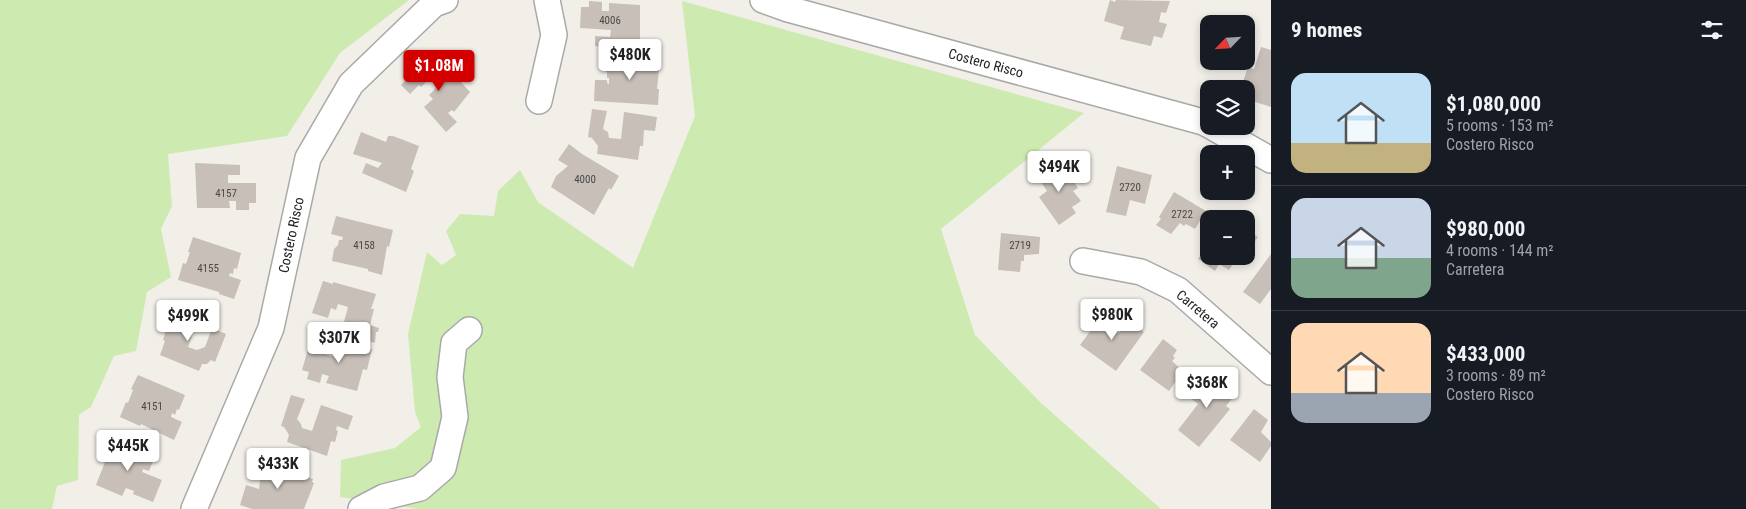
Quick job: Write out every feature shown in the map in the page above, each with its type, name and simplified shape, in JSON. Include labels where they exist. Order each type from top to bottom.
[{"type":"street","name":"Costero Risco","points":[[194,509],[271,328],[308,158],[351,84],[434,4],[441,0]]},
{"type":"street","points":[[538,102],[554,35],[547,0]]},
{"type":"street","name":"Costero Risco","points":[[764,0],[788,9],[1200,121]]},
{"type":"street","name":"Costero Risco","points":[[1226,135],[1271,160]]},
{"type":"street","name":"Carretera","points":[[1083,261],[1141,272],[1178,290],[1271,372]]},
{"type":"street","points":[[361,509],[384,497],[420,488],[444,468],[455,417],[450,377],[454,343],[470,330]]},
{"type":"green space","points":[[0,0],[409,0],[340,53],[287,136],[168,154],[172,206],[161,229],[171,277],[147,292],[136,351],[114,356],[91,407],[79,415],[78,480],[57,486],[52,509],[0,509]]},
{"type":"green space","points":[[682,1],[1084,113],[941,229],[975,335],[1041,403],[1161,509],[418,509],[340,497],[341,460],[395,448],[421,427],[415,412],[408,334],[427,252],[442,265],[456,255],[446,231],[460,214],[494,216],[498,191],[520,170],[538,202],[633,268],[695,116]]},
{"type":"building","points":[[1110,0],[1115,2],[1116,0],[1170,1],[1166,13],[1161,12],[1159,22],[1167,24],[1162,38],[1154,36],[1151,46],[1120,39],[1124,27],[1104,21]]},
{"type":"building","points":[[589,1],[602,2],[602,11],[609,11],[609,3],[640,5],[640,50],[595,46],[595,36],[610,37],[611,30],[580,28],[581,7],[589,7]]},
{"type":"building","points":[[1261,47],[1271,50],[1271,107],[1255,102],[1255,80],[1244,80],[1247,70],[1255,70]]},
{"type":"building","points":[[607,55],[659,58],[658,105],[594,101],[595,80],[607,80],[609,84],[606,72]]},
{"type":"building","points":[[422,63],[425,66],[431,65],[435,67],[439,64],[442,67],[446,66],[470,92],[454,112],[452,110],[448,113],[457,122],[446,132],[424,107],[433,99],[429,95],[438,86],[434,82],[426,82],[421,87],[419,85],[410,94],[401,85]]},
{"type":"building","points":[[592,109],[607,111],[603,129],[608,132],[609,138],[621,139],[624,112],[657,117],[655,131],[644,130],[643,146],[640,146],[638,160],[597,154],[598,146],[592,138],[588,137]]},
{"type":"building","points":[[361,132],[386,142],[388,136],[393,136],[419,146],[411,169],[414,171],[406,192],[362,173],[366,163],[378,168],[382,163],[353,154]]},
{"type":"building","points":[[569,144],[619,176],[611,190],[609,188],[594,215],[551,187],[556,176],[568,166],[558,160]]},
{"type":"building","points":[[1059,161],[1078,188],[1073,191],[1081,201],[1072,207],[1076,213],[1059,225],[1039,197],[1047,191],[1037,176]]},
{"type":"building","points":[[195,163],[240,165],[240,175],[228,175],[228,183],[256,183],[256,203],[249,203],[249,210],[236,210],[236,201],[229,201],[230,208],[197,208]]},
{"type":"building","points":[[1117,166],[1152,175],[1145,204],[1130,200],[1126,216],[1106,212]]},
{"type":"building","points":[[1174,192],[1204,210],[1200,210],[1200,221],[1195,229],[1180,223],[1171,234],[1156,225],[1161,219],[1159,217]]},
{"type":"building","points":[[336,216],[393,230],[389,247],[387,246],[382,275],[368,271],[368,269],[332,261],[334,249],[343,237],[331,234]]},
{"type":"building","points":[[1001,233],[1040,237],[1039,254],[1024,255],[1024,261],[1021,261],[1020,272],[998,270]]},
{"type":"building","points":[[193,237],[241,253],[237,269],[234,268],[233,274],[230,273],[229,276],[241,280],[234,299],[219,294],[219,292],[178,280],[183,263],[186,264]]},
{"type":"building","points":[[1271,254],[1271,289],[1260,304],[1243,292]]},
{"type":"building","points":[[1206,265],[1218,265],[1215,271]]},
{"type":"building","points":[[1221,265],[1232,265],[1229,270]]},
{"type":"building","points":[[323,281],[376,294],[371,309],[374,309],[370,325],[379,328],[378,332],[376,332],[375,343],[341,333],[348,307],[338,304],[336,310],[331,308],[328,318],[312,313]]},
{"type":"building","points":[[166,308],[197,321],[188,347],[197,350],[205,347],[212,328],[226,334],[215,362],[211,360],[207,364],[202,364],[199,371],[160,355],[168,324],[161,321]]},
{"type":"building","points":[[1103,314],[1117,322],[1116,330],[1119,333],[1126,320],[1144,332],[1116,371],[1080,345]]},
{"type":"building","points":[[329,338],[372,349],[367,370],[363,369],[357,391],[326,383],[329,376],[322,374],[320,383],[307,379],[309,372],[302,370],[308,349],[335,357],[337,351],[326,348]]},
{"type":"building","points":[[1163,339],[1177,350],[1172,361],[1183,371],[1169,391],[1140,370]]},
{"type":"building","points":[[1212,371],[1228,384],[1223,390],[1233,397],[1226,406],[1230,409],[1199,447],[1178,430],[1198,404],[1190,398]]},
{"type":"building","points":[[138,375],[185,395],[179,410],[177,409],[175,415],[172,413],[171,417],[182,422],[174,440],[141,424],[140,426],[120,417],[126,402],[128,403],[133,390],[131,389]]},
{"type":"building","points":[[291,395],[305,399],[297,419],[302,428],[312,431],[321,405],[353,416],[348,430],[337,426],[336,430],[338,431],[335,442],[331,441],[327,456],[287,442],[289,435],[284,427],[281,426]]},
{"type":"building","points":[[1254,409],[1268,420],[1261,432],[1271,442],[1271,446],[1260,462],[1230,440]]},
{"type":"building","points":[[111,439],[154,459],[149,471],[143,469],[142,472],[162,480],[153,502],[133,494],[134,491],[126,488],[122,496],[96,485],[105,462],[102,460]]},
{"type":"building","points":[[264,462],[313,479],[312,482],[314,483],[304,509],[252,509],[240,505],[246,485],[259,489],[260,480],[258,480],[259,475],[261,476]]}]
